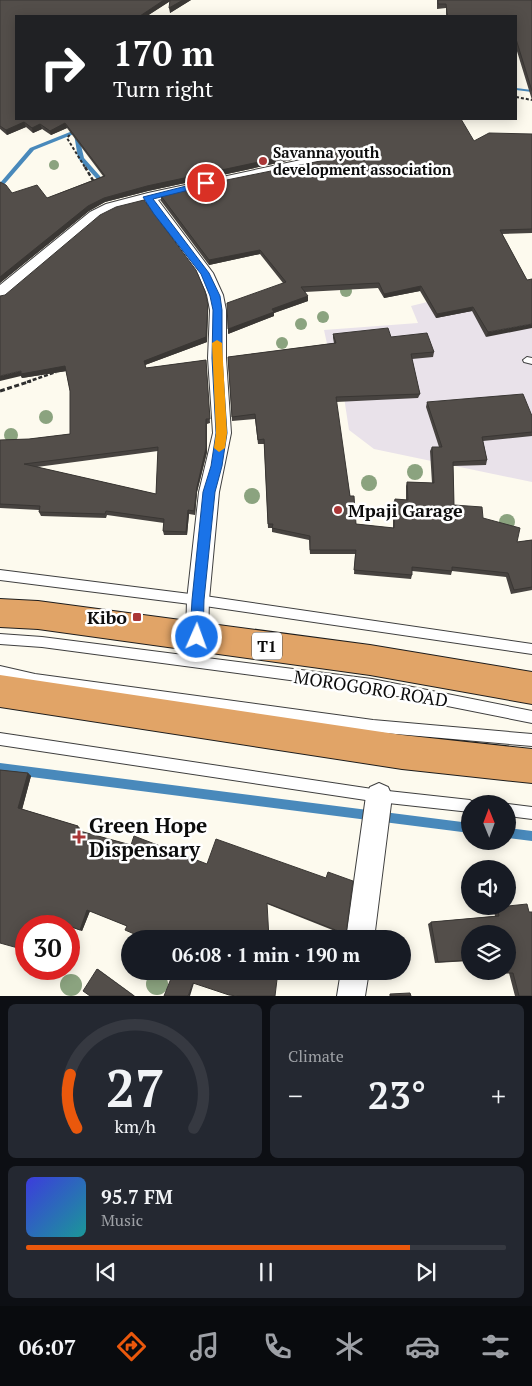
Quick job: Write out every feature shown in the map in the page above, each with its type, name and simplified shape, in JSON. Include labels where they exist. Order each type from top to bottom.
[{"type":"highway","name":"MOROGORO ROAD","points":[[0,612],[38,615],[370,660],[532,688]]},
{"type":"highway","points":[[0,691],[392,750],[532,766]]},
{"type":"street","points":[[0,294],[95,215],[111,207],[148,197],[324,159]]},
{"type":"street","points":[[148,197],[157,212],[205,273],[215,296],[218,310],[217,358],[222,433],[209,492],[198,600],[197,637]]},
{"type":"street","points":[[361,930],[379,796]]},
{"type":"street","points":[[352,996],[354,980]]},
{"type":"lane","points":[[0,575],[198,600],[532,649]]},
{"type":"lane","name":"MOROGORO ROAD","points":[[0,639],[42,642],[372,685],[532,717]]},
{"type":"lane","name":"MOROGORO ROAD","points":[[0,672],[35,680],[373,726],[532,740]]},
{"type":"lane","points":[[0,739],[379,796],[461,805]]},
{"type":"lane","points":[[516,811],[532,813]]},
{"type":"path","points":[[517,97],[532,100]]},
{"type":"path","points":[[77,128],[67,138],[103,198],[111,207]]},
{"type":"path","points":[[0,391],[48,375],[59,369]]},
{"type":"shaded area","points":[[532,281],[532,482],[374,449],[349,430],[340,371],[329,353],[324,330],[418,323],[411,306],[488,287]]},
{"type":"building","points":[[0,0],[164,0],[142,15],[15,15],[15,120],[462,120],[474,141],[489,133],[532,134],[532,229],[500,230],[527,280],[532,279],[532,324],[488,332],[473,307],[437,314],[421,286],[384,294],[379,283],[301,287],[308,296],[272,309],[274,312],[228,329],[227,303],[286,282],[260,250],[209,260],[161,196],[207,184],[330,159],[333,153],[330,149],[324,148],[147,186],[104,198],[88,206],[0,277],[0,182],[6,185],[12,193],[37,185],[47,198],[105,176],[65,123],[50,131],[40,124],[32,128],[24,122],[6,130],[0,126]]},
{"type":"building","points":[[170,0],[183,0],[169,8]]},
{"type":"building","points":[[438,0],[532,0],[532,91],[517,42],[517,15],[448,15],[446,4],[438,4]]},
{"type":"building","points":[[144,200],[196,270],[205,291],[208,305],[206,337],[144,361],[146,368],[206,360],[210,419],[206,419],[206,448],[197,487],[194,511],[188,510],[186,532],[163,531],[164,519],[106,511],[105,514],[39,512],[40,506],[0,504],[0,440],[70,434],[70,391],[65,366],[21,374],[21,371],[0,376],[0,296],[5,295],[100,215],[116,207]],"holes":[[[158,447],[156,494],[24,464]]]},
{"type":"building","points":[[388,328],[391,337],[427,333],[434,352],[411,354],[420,394],[336,397],[350,496],[354,496],[356,524],[394,528],[395,499],[408,500],[407,482],[434,483],[432,447],[442,447],[427,402],[523,394],[532,416],[532,432],[482,437],[487,460],[453,462],[454,505],[482,507],[483,518],[520,528],[517,542],[532,540],[532,587],[514,590],[508,573],[452,567],[452,571],[412,567],[412,575],[354,570],[356,550],[310,550],[310,536],[272,528],[273,524],[268,524],[264,439],[258,440],[255,414],[232,417],[228,357],[336,343],[333,334]]},
{"type":"building","points":[[0,770],[28,773],[18,808],[78,826],[76,830],[131,845],[134,836],[207,864],[216,839],[326,878],[328,872],[353,881],[347,930],[336,930],[267,903],[268,930],[125,930],[127,926],[87,910],[80,930],[80,915],[15,915],[15,947],[0,943]]},
{"type":"building","points":[[527,904],[529,912],[532,912],[532,996],[519,996],[515,980],[516,925],[461,925],[461,961],[438,962],[431,922],[516,915],[516,905]]},
{"type":"building","points":[[97,969],[134,996],[90,996],[83,991]]},
{"type":"building","points":[[170,980],[277,980],[275,996],[229,995],[193,983],[188,996],[164,996]]},
{"type":"building","points":[[410,993],[411,996],[390,996],[390,994]]},
{"type":"waterway","points":[[517,89],[532,91]]},
{"type":"waterway","points":[[0,186],[32,149],[80,130]]},
{"type":"waterway","points":[[76,133],[81,158],[105,185]]},
{"type":"waterway","points":[[0,768],[461,827]]},
{"type":"waterway","points":[[516,834],[532,836]]},
{"type":"slow traffic","points":[[217,343],[222,433],[219,448]]},
{"type":"place","name":"Savanna youth development association","points":[[263,161]]},
{"type":"place","name":"Mpaji Garage","points":[[338,510]]},
{"type":"place","name":"Kibo","points":[[137,617]]},
{"type":"place","name":"Green Hope Dispensary","points":[[79,837]]},
{"type":"route","points":[[197,637],[198,600],[209,492],[222,433],[217,358],[218,310],[215,296],[205,273],[150,203],[148,197],[206,183]]}]
